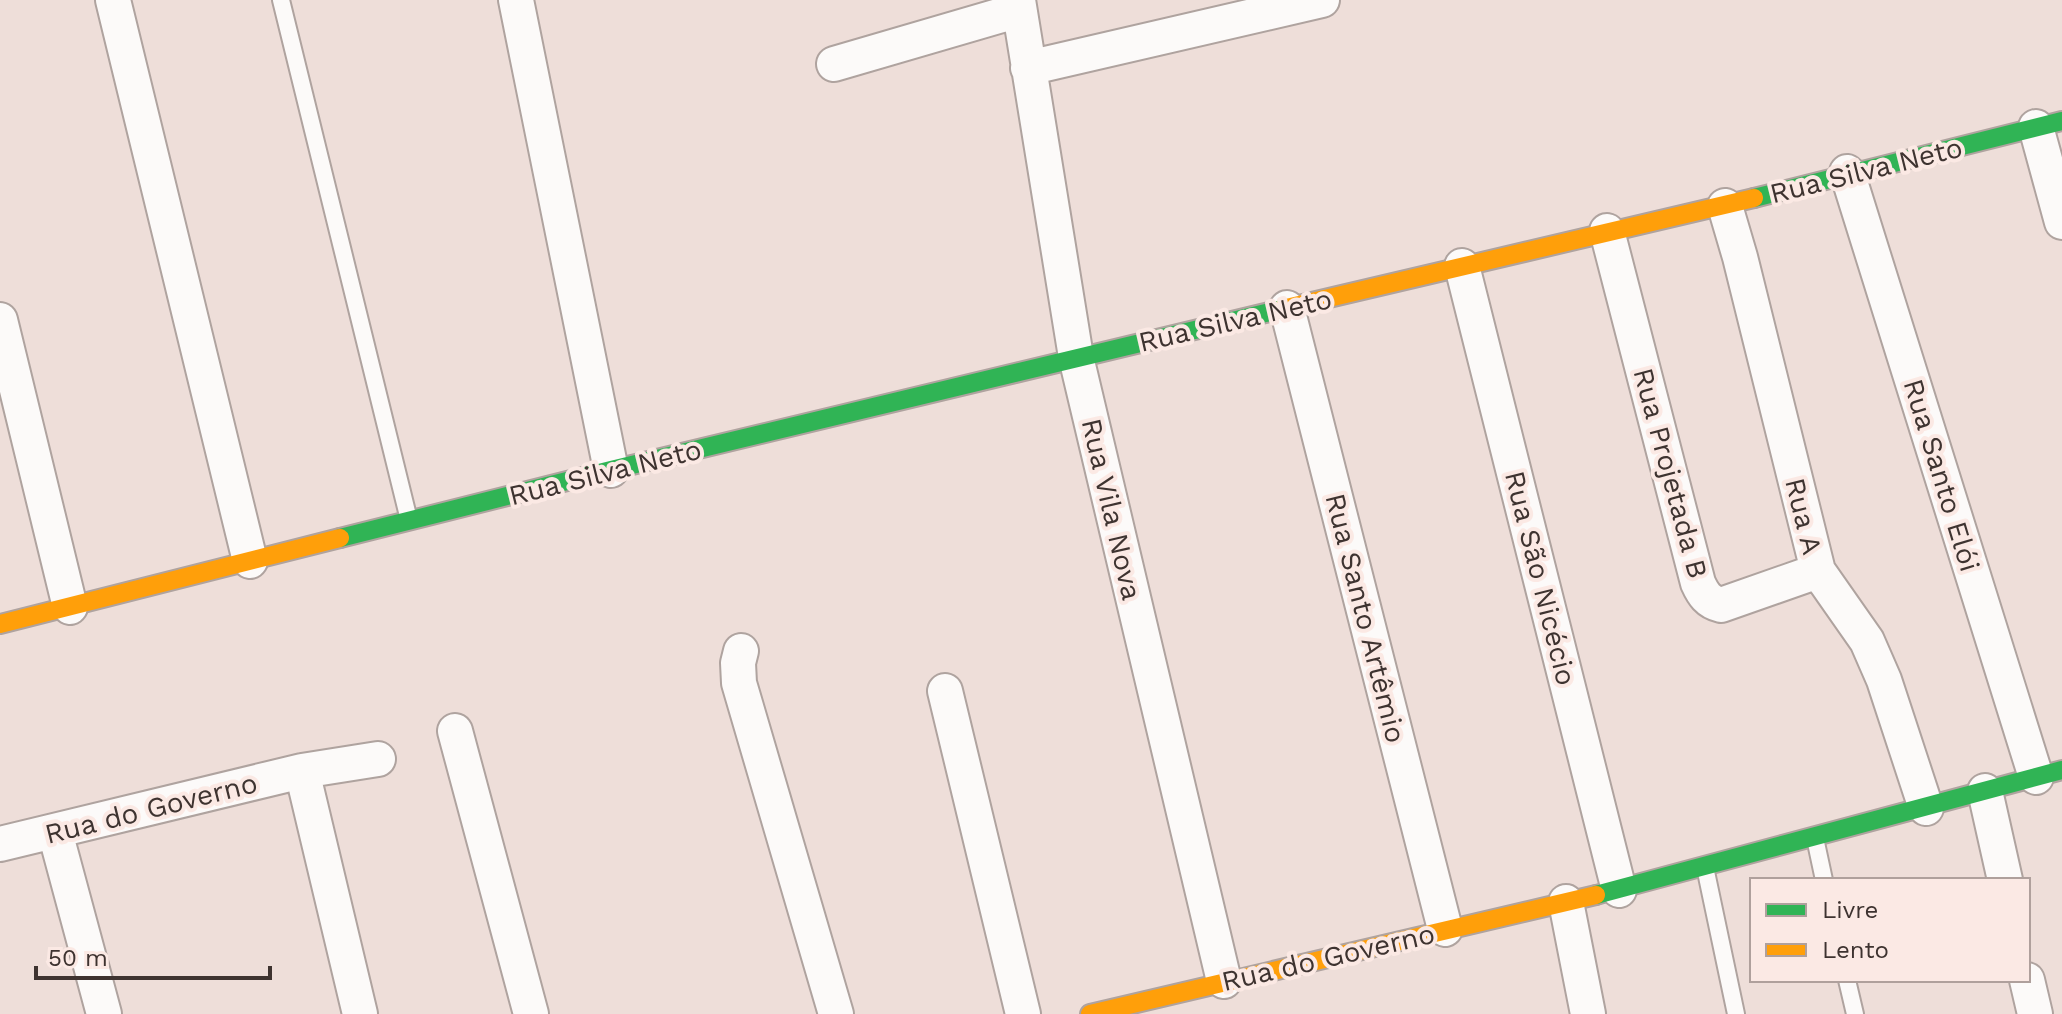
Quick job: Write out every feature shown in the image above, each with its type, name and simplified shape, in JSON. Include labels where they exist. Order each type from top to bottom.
[{"type":"street","points":[[113,0],[250,561]]},
{"type":"street","points":[[516,0],[611,470]]},
{"type":"street","points":[[1028,68],[1322,0]]},
{"type":"street","points":[[834,64],[1018,5]]},
{"type":"street","name":"Rua Vila Nova","points":[[1018,5],[1076,357],[1226,992]]},
{"type":"street","points":[[2049,124],[2062,222]]},
{"type":"street","name":"Rua Silva Neto","points":[[0,624],[611,470],[1607,231],[1725,206],[1847,172],[2049,124]]},
{"type":"street","name":"Rua Santo Elói","points":[[1847,172],[2049,774]]},
{"type":"street","name":"Rua A","points":[[1725,206],[1818,571],[1873,654],[1903,733],[1926,808]]},
{"type":"street","name":"Rua Projetada B","points":[[1607,231],[1698,583],[1704,595],[1712,603],[1721,605],[1818,571]]},
{"type":"street","name":"Rua São Nicécio","points":[[1462,266],[1619,890]]},
{"type":"street","name":"Rua Santo Artêmio","points":[[1287,308],[1445,929]]},
{"type":"street","points":[[0,320],[70,607]]},
{"type":"street","points":[[741,651],[739,683],[836,1014]]},
{"type":"street","points":[[945,691],[1023,1014]]},
{"type":"street","points":[[455,731],[531,1014]]},
{"type":"street","name":"Rua do Governo","points":[[0,844],[302,771],[378,759]]},
{"type":"street","points":[[302,771],[360,1014]]},
{"type":"street","name":"Rua do Governo","points":[[1090,1014],[1226,992],[1445,929],[1619,890],[2049,774]]},
{"type":"street","points":[[1985,791],[2005,878]]},
{"type":"street","points":[[55,832],[104,1014]]},
{"type":"street","points":[[1566,902],[1588,1014]]},
{"type":"street","points":[[2027,982],[2035,1014]]},
{"type":"lane","points":[[281,0],[409,521]]},
{"type":"lane","points":[[1814,836],[1824,878]]},
{"type":"lane","points":[[1705,867],[1736,1014]]},
{"type":"lane","points":[[1847,982],[1855,1014]]},
{"type":"traffic: fast","points":[[1754,198],[2062,121]]},
{"type":"traffic: fast","points":[[340,538],[1282,309]]},
{"type":"traffic: fast","points":[[1596,895],[2062,770]]},
{"type":"traffic: slow","points":[[1282,309],[1754,198]]},
{"type":"traffic: slow","points":[[0,624],[340,538]]},
{"type":"traffic: slow","points":[[1090,1014],[1596,895]]}]
